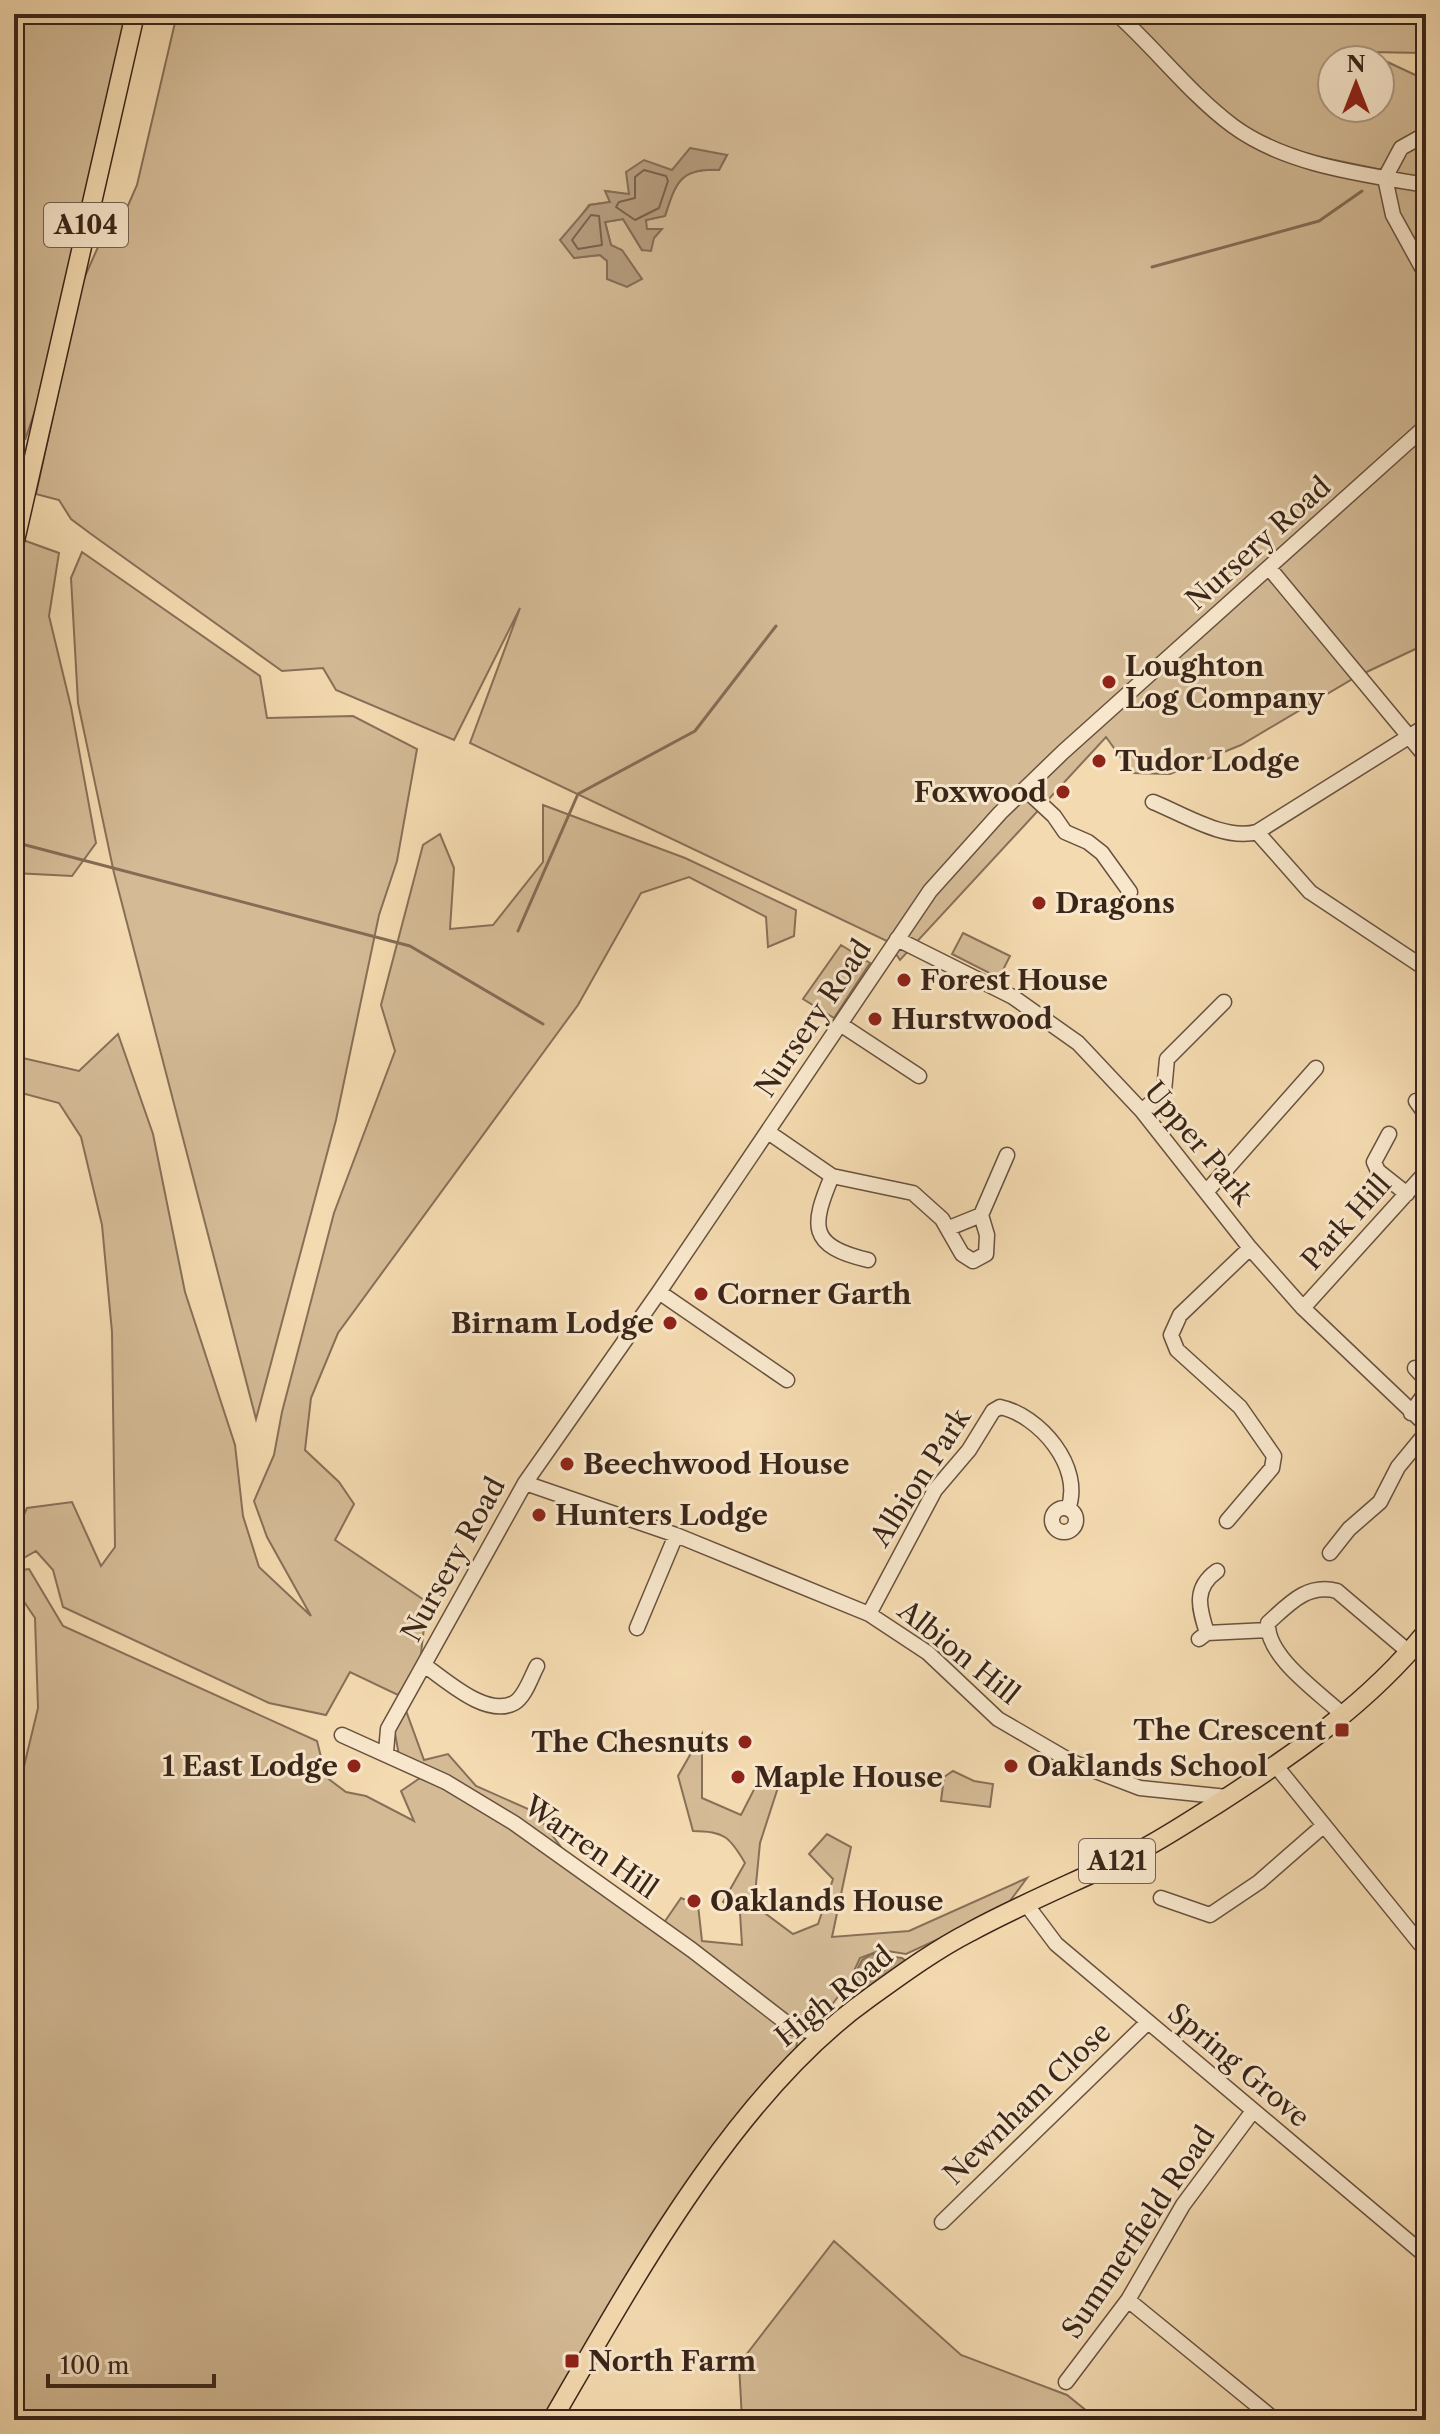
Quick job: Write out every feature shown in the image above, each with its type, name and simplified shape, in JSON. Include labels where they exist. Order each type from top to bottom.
[{"type":"main road","name":"A104","points":[[14,545],[135,14]]},
{"type":"main road","name":"High Road","points":[[552,2420],[646,2263],[703,2178],[771,2087],[805,2051],[912,1968],[968,1933],[1142,1850],[1276,1766],[1379,1685],[1426,1632]]},
{"type":"street","points":[[1117,14],[1233,126],[1281,152],[1426,185]]},
{"type":"street","points":[[1426,134],[1401,148],[1385,178],[1393,215],[1426,275]]},
{"type":"street","name":"Nursery Road","points":[[386,1752],[388,1729],[525,1483],[659,1292],[930,891],[1025,789],[1426,426]]},
{"type":"street","points":[[1270,569],[1426,757]]},
{"type":"street","points":[[1153,802],[1211,826],[1246,835],[1257,832],[1426,726]]},
{"type":"street","points":[[1025,789],[1054,816],[1065,832],[1088,842],[1102,853],[1130,892]]},
{"type":"street","points":[[1257,832],[1310,892],[1426,969]]},
{"type":"street","name":"Upper Park","points":[[897,939],[1040,1013],[1078,1043],[1142,1111],[1250,1248],[1303,1308],[1426,1425]]},
{"type":"street","points":[[1142,1111],[1164,1091],[1167,1059],[1224,1002]]},
{"type":"street","points":[[840,1024],[919,1076]]},
{"type":"street","points":[[1207,1191],[1308,1071]]},
{"type":"street","points":[[1416,1101],[1426,1115]]},
{"type":"street","points":[[768,1132],[832,1176],[913,1193],[949,1228],[969,1261],[977,1261],[987,1249],[981,1215],[1007,1155]]},
{"type":"street","points":[[1389,1134],[1374,1162],[1378,1171],[1407,1194]]},
{"type":"street","name":"Park Hill","points":[[1303,1308],[1426,1172]]},
{"type":"street","points":[[832,1176],[816,1215],[820,1232],[838,1253],[868,1260]]},
{"type":"street","points":[[949,1228],[981,1215]]},
{"type":"street","points":[[1227,1521],[1272,1468],[1274,1456],[1240,1407],[1177,1350],[1171,1335],[1180,1315],[1250,1248]]},
{"type":"street","points":[[659,1292],[787,1380]]},
{"type":"street","points":[[1415,1368],[1426,1380]]},
{"type":"street","points":[[1411,1413],[1426,1392]]},
{"type":"street","name":"Albion Park","points":[[869,1614],[927,1503],[969,1450],[993,1411],[1000,1407],[1012,1409],[1033,1423],[1066,1462],[1070,1479],[1068,1509]]},
{"type":"street","points":[[1330,1553],[1349,1529],[1380,1502],[1398,1467],[1426,1433]]},
{"type":"street","name":"Albion Hill","points":[[525,1483],[676,1535],[869,1614],[928,1653],[998,1719],[1072,1762],[1140,1788],[1227,1797]]},
{"type":"street","points":[[637,1628],[676,1535]]},
{"type":"street","points":[[1217,1571],[1204,1580],[1198,1603],[1203,1636],[1268,1630]]},
{"type":"street","points":[[1343,1715],[1280,1657],[1268,1623],[1296,1598],[1309,1590],[1324,1587],[1337,1591],[1410,1653]]},
{"type":"street","points":[[424,1665],[487,1704],[505,1706],[521,1697],[537,1666]]},
{"type":"street","name":"Warren Hill","points":[[342,1735],[386,1752],[446,1782],[514,1823],[692,1950],[793,2028],[805,2051]]},
{"type":"street","points":[[1276,1766],[1426,1951]]},
{"type":"street","points":[[1161,1898],[1210,1915],[1259,1882],[1323,1826]]},
{"type":"street","name":"Spring Grove","points":[[1026,1904],[1056,1944],[1426,2256]]},
{"type":"street","name":"Newnham Close","points":[[942,2222],[1148,2022]]},
{"type":"street","name":"Warren Hill","points":[[793,2028],[825,2034]]},
{"type":"street","name":"Summerfield Road","points":[[1066,2382],[1128,2300],[1183,2205],[1253,2111]]},
{"type":"street","points":[[1128,2300],[1275,2420]]},
{"type":"shaded area","points":[[14,14],[126,14],[38,402],[25,440],[24,376],[21,445],[14,470]]},
{"type":"shaded area","points":[[177,14],[1111,14],[1266,150],[1426,191],[1426,644],[1356,677],[1241,745],[1170,774],[1132,773],[1106,737],[900,960],[887,941],[470,743],[520,608],[454,740],[336,690],[323,668],[282,671],[71,519],[59,500],[36,494],[82,283],[98,247],[123,217],[137,185]],"holes":[[[727,155],[719,170],[696,172],[682,180],[665,216],[646,220],[646,229],[661,229],[642,250],[623,219],[605,222],[611,245],[607,261],[600,255],[574,258],[572,229],[589,205],[610,202],[606,191],[630,195],[672,170]]]},
{"type":"shaded area","points":[[1126,14],[1425,14],[1426,53],[1396,52],[1396,44],[1316,44],[1316,124],[1396,124],[1396,66],[1426,80],[1426,179],[1291,151],[1231,120]]},
{"type":"shaded area","points":[[23,540],[59,553],[49,616],[71,707],[96,843],[72,876],[14,873],[14,582]]},
{"type":"shaded area","points":[[82,552],[260,676],[267,718],[353,716],[417,749],[397,861],[379,915],[336,1120],[256,1419],[114,873],[78,703],[71,578]]},
{"type":"shaded area","points":[[543,805],[685,858],[796,910],[794,936],[768,947],[766,917],[689,877],[641,893],[578,1005],[338,1333],[311,1398],[305,1450],[339,1482],[354,1504],[335,1540],[427,1602],[420,1662],[398,1695],[350,1672],[326,1715],[269,1703],[63,1607],[53,1570],[36,1551],[20,1560],[14,1556],[14,1536],[27,1508],[72,1502],[101,1566],[115,1547],[112,1332],[102,1225],[81,1137],[59,1103],[14,1091],[14,1056],[79,1071],[118,1034],[153,1134],[185,1292],[235,1445],[243,1516],[259,1567],[311,1616],[267,1537],[254,1501],[274,1455],[282,1412],[334,1213],[395,1051],[381,1005],[423,845],[440,834],[454,868],[450,929],[493,925],[543,862]]},
{"type":"shaded area","points":[[963,933],[1010,956],[999,978],[952,954]]},
{"type":"shaded area","points":[[841,945],[870,963],[834,1018],[803,999]]},
{"type":"shaded area","points":[[29,1569],[63,1626],[317,1741],[326,1777],[346,1792],[366,1796],[414,1821],[401,1791],[423,1776],[400,1761],[394,1728],[405,1708],[424,1760],[448,1754],[476,1786],[535,1812],[590,1886],[661,1927],[681,1898],[698,1905],[702,1941],[742,1945],[740,1913],[723,1902],[745,1863],[725,1837],[712,1832],[693,1831],[678,1776],[702,1734],[702,1798],[741,1815],[764,1770],[782,1775],[760,1843],[754,1905],[793,1934],[818,1924],[833,1879],[809,1854],[827,1834],[851,1847],[832,1937],[909,1931],[1027,1878],[1004,1909],[906,1954],[881,1950],[860,1958],[849,1982],[819,2022],[789,2019],[797,2040],[796,2052],[746,2113],[545,2420],[14,2420],[14,1808],[38,1708],[35,1618],[14,1587],[14,1571]]},
{"type":"shaded area","points":[[953,1771],[974,1781],[993,1784],[990,1807],[941,1801],[944,1777]]},
{"type":"shaded area","points":[[834,2241],[961,2355],[1067,2395],[1098,2420],[742,2420],[739,2364]]},
{"type":"water","points":[[690,148],[727,155],[719,170],[688,175],[677,186],[665,216],[646,220],[647,229],[662,229],[654,238],[651,251],[642,250],[623,219],[605,222],[611,245],[622,250],[642,279],[627,287],[607,279],[607,261],[600,255],[574,258],[560,240],[590,205],[610,202],[605,191],[629,194],[626,172],[644,160],[672,170]]},
{"type":"water","points":[[872,1954],[902,1958],[909,1963],[863,1994],[852,1980],[862,1960]]},
{"type":"waterway","points":[[1152,267],[1319,221],[1362,191]]},
{"type":"waterway","points":[[518,931],[578,794],[695,731],[776,626]]},
{"type":"waterway","points":[[14,842],[410,946],[543,1024]]},
{"type":"place","name":"Loughton Log Company","points":[[1109,682]]},
{"type":"place","name":"Tudor Lodge","points":[[1099,761]]},
{"type":"place","name":"Foxwood","points":[[1063,792]]},
{"type":"place","name":"Dragons","points":[[1039,903]]},
{"type":"place","name":"Forest House","points":[[904,980]]},
{"type":"place","name":"Hurstwood","points":[[875,1019]]},
{"type":"place","name":"Corner Garth","points":[[701,1294]]},
{"type":"place","name":"Birnam Lodge","points":[[670,1323]]},
{"type":"place","name":"Beechwood House","points":[[567,1464]]},
{"type":"place","name":"Hunters Lodge","points":[[539,1515]]},
{"type":"place","name":"The Crescent","points":[[1342,1730]]},
{"type":"place","name":"The Chesnuts","points":[[745,1742]]},
{"type":"place","name":"1 East Lodge","points":[[354,1766]]},
{"type":"place","name":"Oaklands School","points":[[1011,1766]]},
{"type":"place","name":"Maple House","points":[[738,1777]]},
{"type":"place","name":"Oaklands House","points":[[694,1901]]},
{"type":"place","name":"North Farm","points":[[572,2361]]}]
